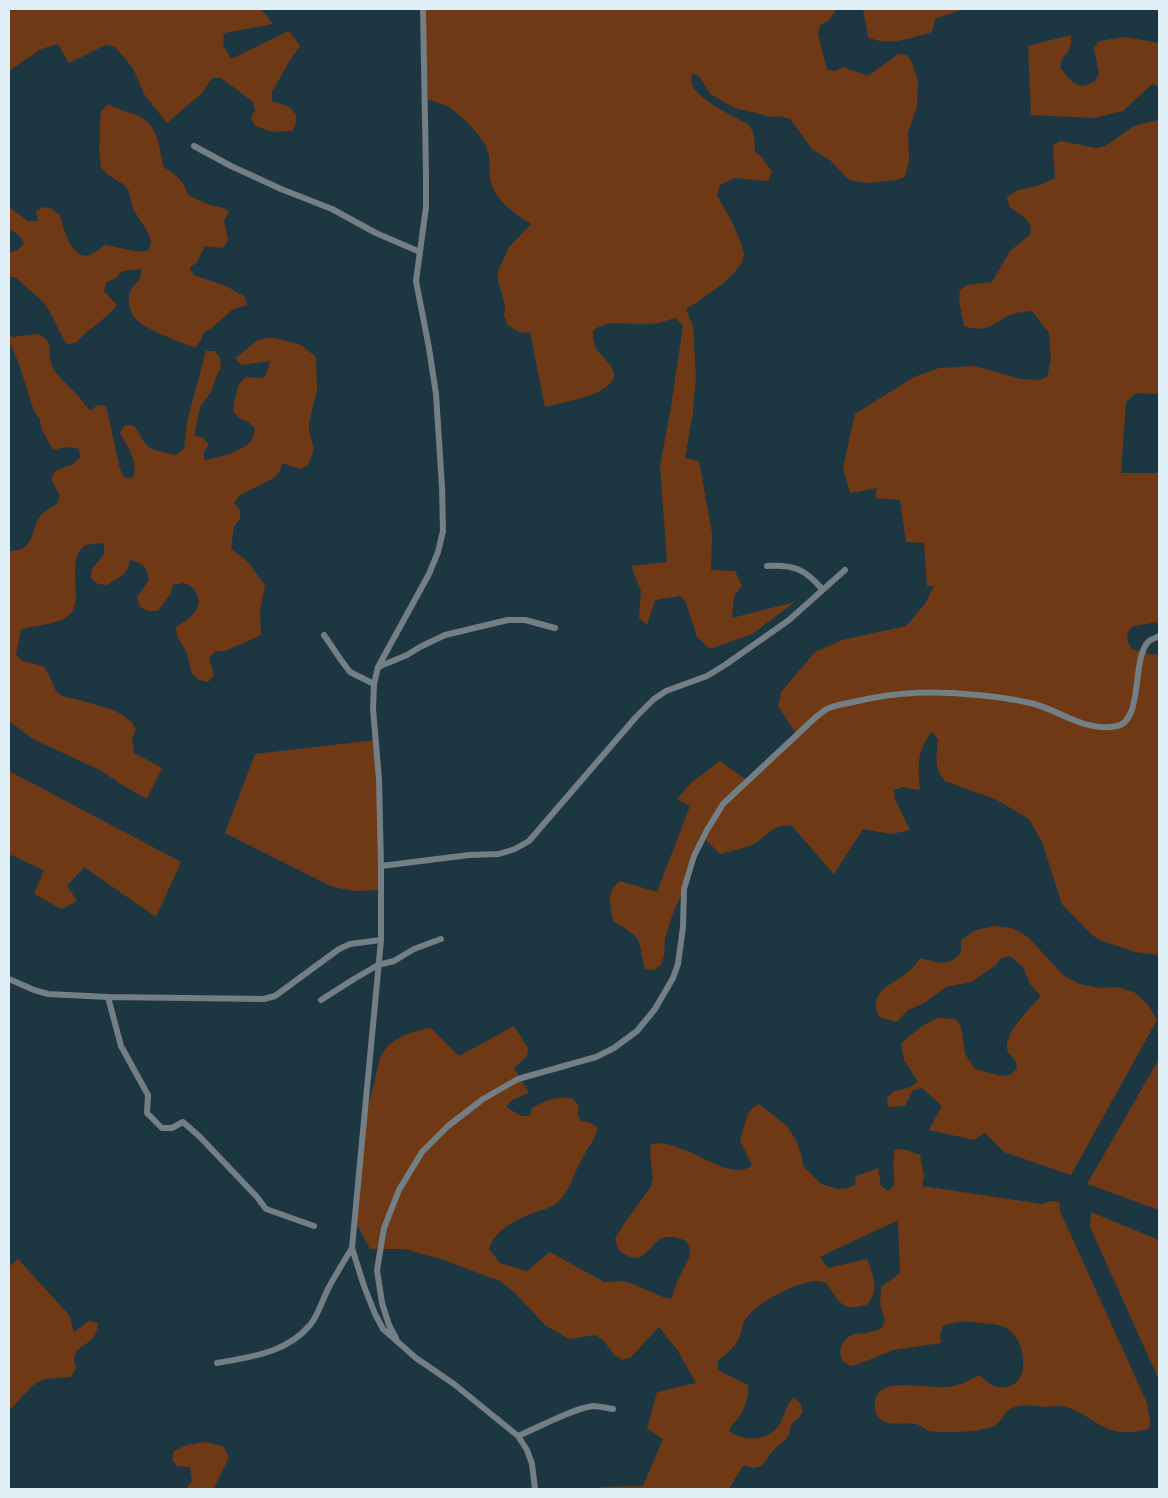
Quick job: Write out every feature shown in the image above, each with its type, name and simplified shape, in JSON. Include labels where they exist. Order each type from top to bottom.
[{"type":"street","points":[[423,9],[426,208],[416,281],[436,394],[443,531],[438,552],[429,574],[378,667],[374,684],[373,709],[379,778],[381,940],[352,1248],[364,1286],[383,1329],[416,1358],[454,1384],[518,1436],[527,1450],[532,1464],[535,1489]]},
{"type":"street","points":[[194,146],[232,166],[332,209],[376,233],[420,252]]},
{"type":"street","points":[[767,566],[780,565],[804,571],[822,589]]},
{"type":"street","points":[[381,866],[469,855],[499,854],[515,849],[529,841],[636,717],[654,699],[678,686],[707,676],[725,665],[789,620],[845,570]]},
{"type":"street","points":[[378,667],[407,655],[445,635],[508,620],[525,620],[555,628]]},
{"type":"street","points":[[324,635],[350,672],[374,684]]},
{"type":"street","points":[[399,1343],[389,1325],[382,1303],[377,1270],[384,1228],[399,1190],[422,1152],[448,1126],[483,1099],[518,1079],[596,1057],[614,1048],[637,1031],[655,1009],[674,978],[678,964],[683,927],[684,889],[694,856],[707,830],[724,804],[810,723],[826,709],[863,700],[919,692],[944,692],[1004,698],[1035,704],[1093,727],[1120,726],[1126,722],[1134,705],[1142,653],[1149,641],[1159,636]]},
{"type":"street","points":[[321,1000],[378,965],[394,961],[414,949],[441,939]]},
{"type":"street","points":[[9,978],[34,990],[48,994],[108,997],[264,998],[275,996],[339,949],[350,944],[381,940]]},
{"type":"street","points":[[108,997],[121,1046],[148,1095],[147,1113],[162,1128],[172,1128],[182,1122],[200,1137],[266,1209],[314,1226]]},
{"type":"street","points":[[217,1362],[256,1356],[293,1341],[311,1324],[329,1287],[352,1248]]},
{"type":"street","points":[[518,1436],[570,1413],[593,1406],[613,1410]]},
{"type":"shaded area","points":[[9,9],[261,9],[273,24],[224,33],[223,45],[231,59],[289,31],[300,46],[272,92],[272,101],[289,107],[296,114],[296,123],[292,131],[273,132],[255,126],[251,118],[255,110],[252,101],[221,78],[212,78],[202,93],[167,123],[144,94],[133,68],[115,47],[105,45],[69,63],[58,44],[41,49],[9,71]]},
{"type":"shaded area","points":[[423,9],[837,9],[828,21],[820,25],[818,34],[827,70],[835,71],[843,67],[868,76],[898,54],[907,55],[912,63],[918,80],[917,107],[908,132],[909,160],[905,177],[896,180],[868,183],[849,180],[830,160],[813,150],[790,119],[781,116],[772,117],[735,108],[710,94],[700,77],[692,73],[691,81],[694,89],[701,96],[716,107],[749,125],[754,134],[755,152],[762,157],[772,172],[768,181],[735,178],[720,185],[717,196],[733,225],[744,255],[737,270],[729,278],[711,293],[686,309],[693,326],[696,376],[693,412],[685,458],[699,461],[712,533],[711,570],[735,571],[742,586],[734,596],[732,618],[795,602],[752,634],[710,649],[697,637],[686,603],[681,596],[655,600],[647,625],[639,618],[641,591],[631,566],[667,562],[660,466],[683,326],[676,318],[652,324],[613,323],[599,327],[593,331],[593,339],[596,349],[612,368],[614,377],[610,384],[589,395],[545,407],[530,332],[524,333],[508,325],[504,316],[505,306],[498,280],[498,271],[509,247],[531,224],[510,209],[497,196],[491,182],[487,150],[474,129],[450,108],[428,99]]},
{"type":"shaded area","points":[[863,9],[963,9],[935,19],[932,32],[908,39],[883,41],[868,37]]},
{"type":"shaded area","points":[[1071,35],[1071,44],[1068,52],[1062,58],[1060,67],[1075,84],[1083,86],[1095,81],[1099,73],[1094,48],[1099,41],[1126,37],[1159,43],[1159,87],[1152,84],[1123,111],[1095,118],[1031,115],[1028,46]]},
{"type":"shaded area","points":[[108,104],[142,118],[153,128],[163,166],[181,181],[188,195],[212,206],[222,207],[229,212],[224,221],[228,240],[223,248],[205,246],[197,262],[189,268],[194,275],[228,287],[245,297],[247,305],[232,310],[213,327],[204,332],[195,348],[154,331],[135,318],[130,305],[129,295],[139,280],[141,269],[122,271],[116,278],[107,282],[104,291],[117,305],[76,343],[66,344],[43,302],[15,277],[9,277],[9,253],[18,250],[24,243],[19,235],[9,229],[9,207],[28,221],[38,221],[36,211],[44,207],[52,209],[60,215],[63,228],[74,249],[79,254],[85,256],[96,252],[105,245],[132,251],[148,251],[151,243],[149,234],[133,209],[129,191],[101,167],[99,149],[101,111]]},
{"type":"shaded area","points":[[1159,120],[1159,394],[1136,393],[1126,402],[1121,473],[1159,473],[1159,622],[1133,626],[1127,633],[1128,642],[1132,649],[1153,655],[1159,653],[1159,955],[1135,952],[1100,940],[1092,935],[1062,904],[1042,842],[1029,819],[997,800],[945,781],[937,766],[938,739],[932,732],[923,746],[919,760],[920,790],[902,787],[894,790],[895,799],[910,830],[891,834],[863,829],[834,874],[792,826],[780,826],[771,830],[754,844],[720,854],[704,838],[673,913],[665,939],[664,956],[661,965],[654,970],[645,969],[640,945],[636,937],[613,921],[610,899],[612,890],[620,881],[657,892],[690,806],[677,799],[692,782],[720,761],[748,781],[797,735],[778,706],[781,692],[815,652],[842,640],[906,626],[925,604],[934,586],[927,586],[924,543],[906,542],[900,500],[875,498],[877,488],[850,493],[843,468],[855,414],[914,377],[939,368],[975,366],[1020,379],[1039,380],[1047,377],[1051,360],[1049,333],[1032,311],[1012,314],[984,328],[978,329],[964,326],[959,299],[960,290],[967,285],[992,282],[1010,251],[1030,235],[1031,226],[1025,218],[1010,207],[1007,198],[1019,190],[1040,185],[1055,178],[1053,145],[1061,141],[1096,148],[1105,146],[1134,126]]},
{"type":"shaded area","points":[[9,332],[12,337],[38,334],[46,339],[50,347],[51,362],[62,380],[91,411],[97,405],[106,406],[120,469],[124,477],[133,478],[134,460],[120,433],[125,425],[134,426],[143,441],[151,448],[176,455],[184,449],[187,422],[206,351],[215,351],[220,358],[221,367],[211,392],[200,407],[194,436],[202,437],[209,444],[204,452],[204,460],[239,450],[246,446],[254,436],[255,428],[239,418],[233,411],[234,401],[239,384],[246,377],[264,378],[270,361],[241,365],[235,358],[257,341],[265,338],[275,338],[301,345],[316,357],[317,390],[309,423],[309,431],[314,449],[308,465],[300,469],[282,463],[280,471],[274,478],[240,495],[234,503],[240,510],[240,519],[234,526],[231,549],[247,561],[265,585],[260,610],[261,635],[225,651],[216,651],[209,658],[214,675],[208,682],[199,680],[192,674],[187,653],[177,636],[176,627],[191,617],[197,608],[199,601],[197,593],[184,583],[173,585],[171,593],[158,611],[148,611],[140,607],[137,597],[149,580],[146,568],[138,562],[130,560],[128,568],[123,575],[107,585],[98,584],[91,578],[92,569],[105,553],[103,543],[85,545],[78,553],[75,572],[76,601],[68,616],[59,621],[21,629],[16,655],[23,661],[43,666],[56,691],[62,696],[116,711],[132,722],[136,730],[132,738],[134,753],[162,768],[147,799],[102,771],[33,739],[9,721],[9,551],[24,548],[28,544],[41,515],[58,501],[60,496],[51,479],[55,471],[73,464],[80,458],[79,449],[66,447],[53,450],[41,428],[40,419],[34,411],[19,364],[9,341]]},
{"type":"shaded area","points":[[376,740],[381,890],[354,891],[333,887],[225,833],[255,754]]},
{"type":"shaded area","points":[[9,771],[181,862],[156,917],[84,867],[67,886],[77,901],[62,909],[34,894],[44,870],[9,854]]},
{"type":"shaded area","points":[[994,926],[1012,928],[1028,937],[1064,976],[1080,984],[1099,988],[1117,987],[1134,992],[1148,1005],[1157,1020],[1071,1175],[1004,1152],[985,1133],[974,1140],[929,1130],[942,1106],[922,1088],[913,1090],[905,1106],[888,1107],[887,1098],[893,1092],[910,1087],[918,1082],[904,1060],[901,1043],[922,1026],[938,1018],[956,1019],[961,1027],[965,1054],[975,1069],[1001,1076],[1010,1075],[1017,1069],[1016,1062],[1009,1054],[1007,1048],[1010,1034],[1041,996],[1030,984],[1023,967],[1010,956],[1001,958],[996,965],[971,982],[946,987],[924,1003],[908,1010],[896,1022],[879,1017],[876,1008],[876,1001],[882,990],[909,972],[920,958],[942,963],[951,961],[961,953],[961,940],[976,930]]},
{"type":"shaded area","points":[[514,1026],[528,1048],[527,1056],[514,1068],[529,1093],[512,1100],[506,1107],[521,1116],[530,1116],[532,1108],[547,1101],[555,1098],[572,1098],[579,1106],[577,1114],[581,1121],[591,1123],[598,1128],[567,1190],[559,1201],[550,1207],[514,1222],[501,1230],[496,1236],[489,1249],[500,1263],[527,1271],[550,1252],[604,1282],[622,1281],[630,1283],[671,1299],[689,1258],[690,1249],[686,1241],[666,1237],[658,1240],[643,1256],[633,1258],[620,1250],[615,1239],[650,1188],[653,1179],[650,1153],[651,1144],[675,1146],[725,1168],[746,1169],[752,1165],[740,1141],[747,1116],[752,1108],[759,1104],[787,1126],[796,1140],[803,1166],[821,1184],[838,1189],[847,1188],[855,1185],[856,1176],[878,1168],[881,1186],[888,1191],[894,1186],[895,1150],[904,1149],[920,1155],[924,1177],[922,1186],[1042,1204],[1051,1201],[1059,1202],[1060,1211],[1147,1403],[1150,1420],[1149,1429],[1128,1432],[1115,1431],[1100,1425],[1073,1409],[1057,1406],[1012,1408],[995,1426],[969,1431],[933,1432],[916,1424],[891,1424],[881,1420],[875,1408],[875,1399],[883,1389],[891,1386],[954,1386],[979,1375],[994,1386],[1006,1387],[1015,1384],[1020,1378],[1023,1369],[1022,1350],[1018,1341],[1007,1328],[995,1324],[971,1322],[957,1322],[943,1326],[940,1334],[941,1343],[893,1350],[851,1366],[843,1361],[840,1353],[842,1344],[848,1337],[856,1333],[864,1334],[881,1329],[885,1321],[880,1304],[881,1287],[900,1273],[898,1220],[820,1257],[828,1268],[867,1259],[875,1287],[868,1304],[852,1307],[842,1304],[826,1283],[821,1281],[810,1281],[801,1284],[769,1299],[752,1311],[745,1320],[735,1345],[718,1361],[718,1370],[748,1385],[745,1406],[729,1431],[747,1438],[766,1436],[772,1433],[780,1424],[788,1405],[794,1397],[800,1403],[803,1412],[791,1424],[787,1438],[771,1453],[762,1466],[753,1468],[744,1465],[729,1489],[598,1489],[599,1487],[643,1486],[663,1439],[647,1429],[657,1392],[696,1383],[678,1351],[659,1327],[631,1357],[623,1360],[615,1356],[604,1341],[596,1335],[569,1339],[545,1325],[514,1292],[500,1281],[441,1259],[405,1249],[370,1249],[355,1221],[363,1129],[380,1058],[384,1051],[401,1037],[431,1028],[459,1056]]},
{"type":"shaded area","points":[[1159,1059],[1159,1210],[1087,1184]]},
{"type":"shaded area","points":[[1091,1212],[1159,1240],[1159,1380],[1090,1227]]},
{"type":"shaded area","points":[[18,1259],[69,1315],[74,1332],[89,1321],[98,1323],[94,1337],[76,1351],[74,1360],[76,1368],[71,1377],[44,1379],[33,1385],[9,1411],[9,1267]]},
{"type":"shaded area","points":[[206,1442],[223,1446],[229,1457],[215,1489],[186,1489],[192,1481],[190,1467],[177,1466],[172,1459],[174,1451],[187,1445]]}]
